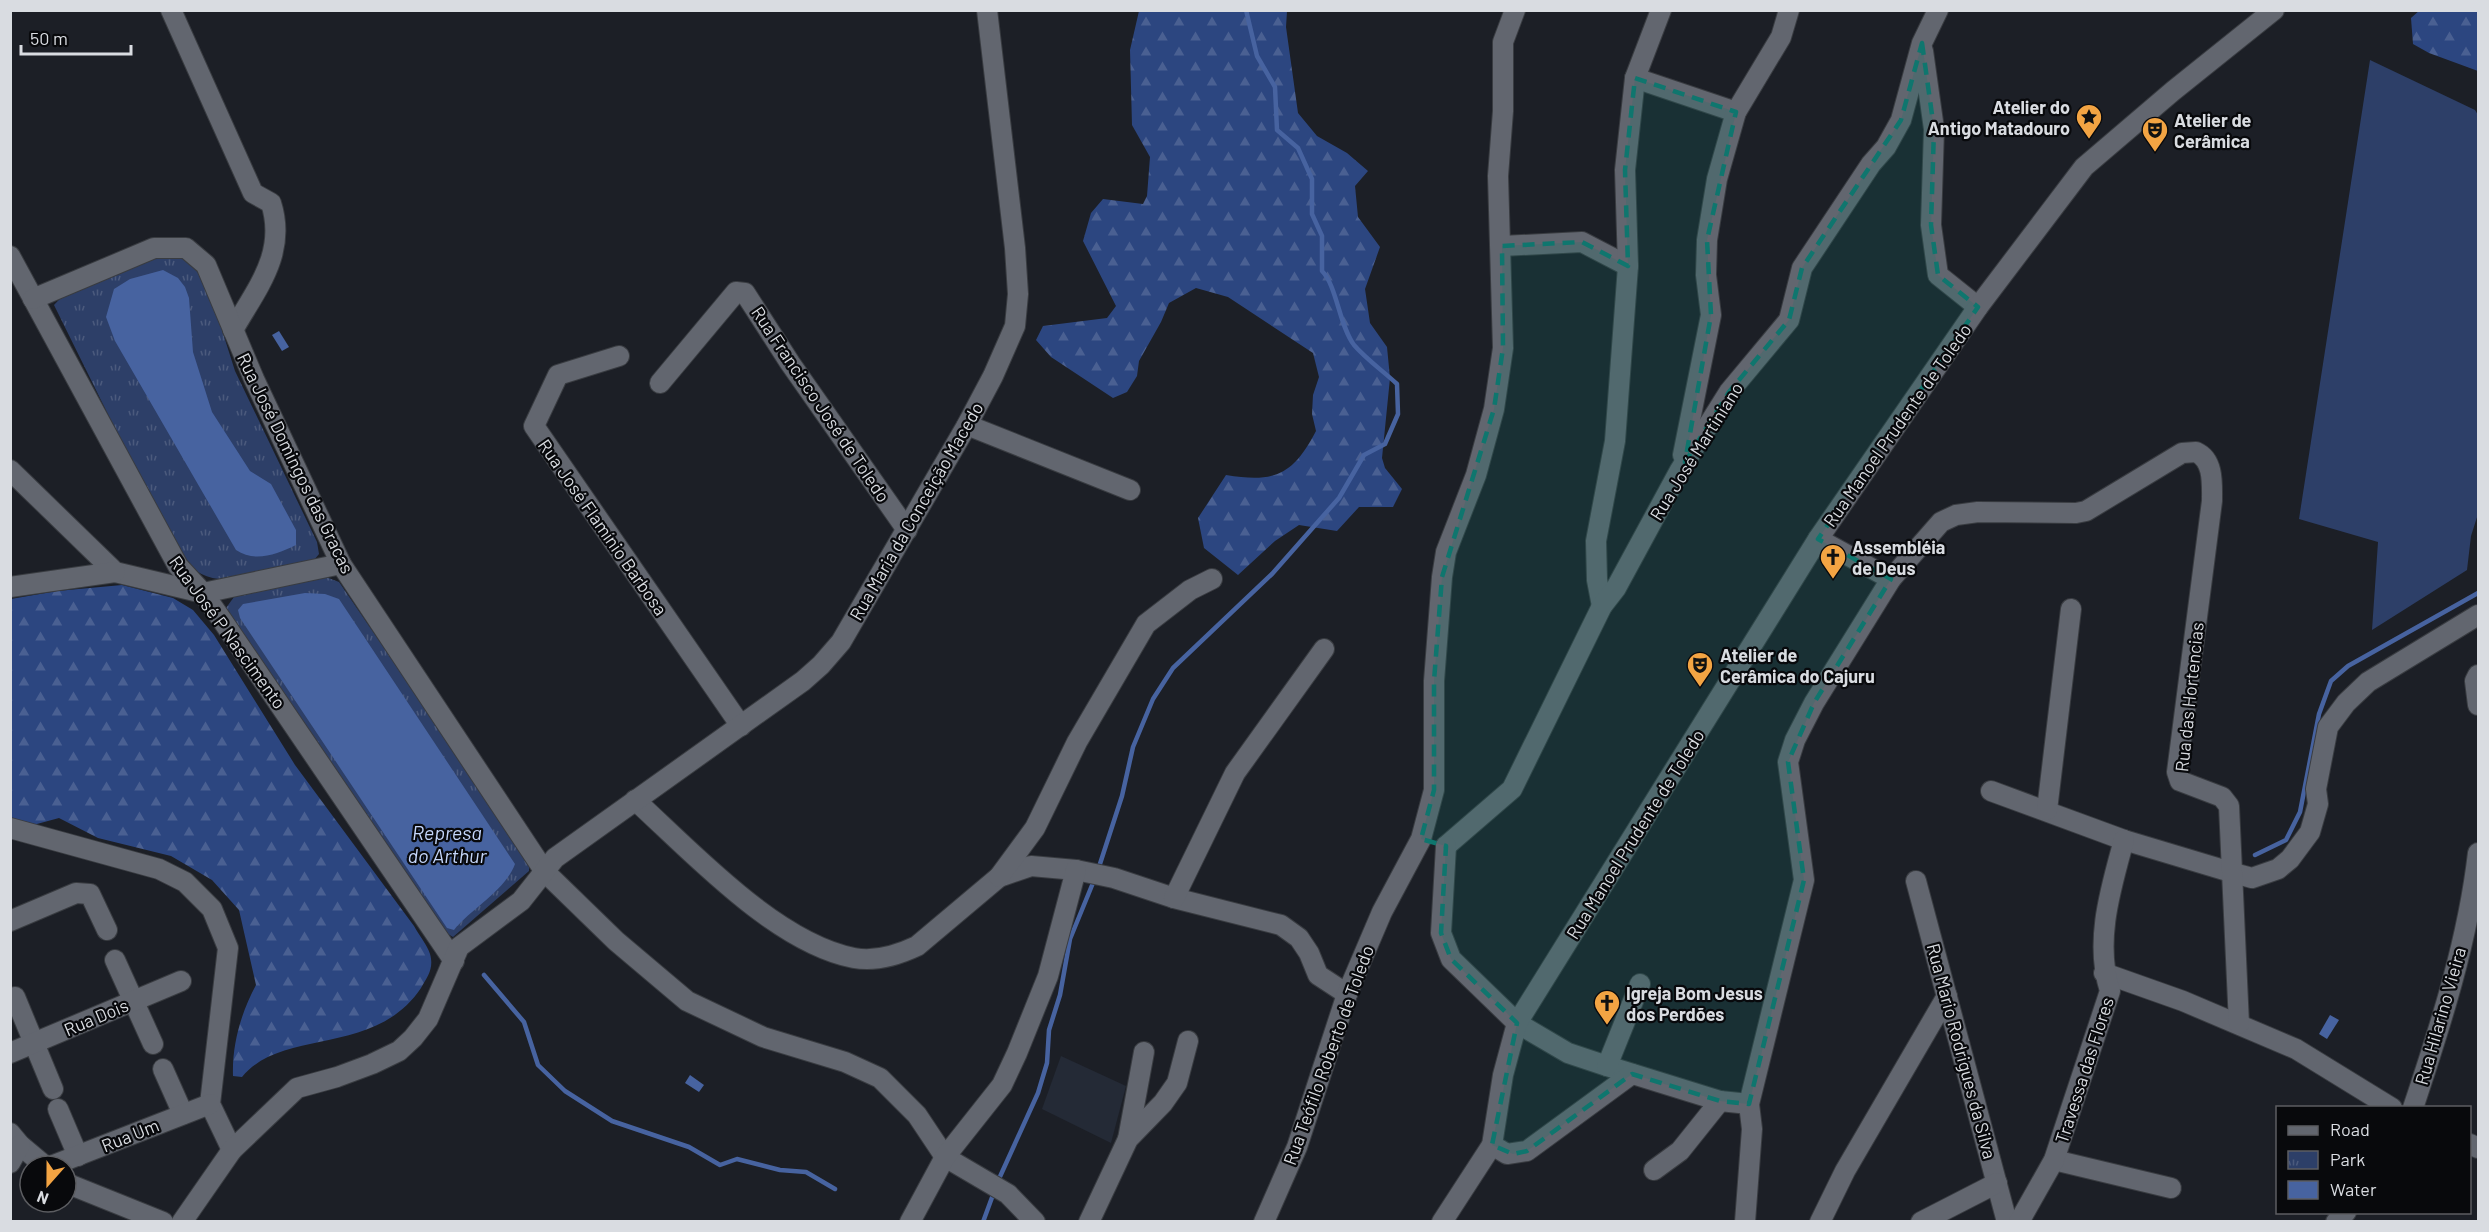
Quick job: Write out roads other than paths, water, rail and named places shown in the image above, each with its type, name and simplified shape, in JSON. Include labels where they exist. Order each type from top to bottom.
[{"type":"street","points":[[171,10],[253,193],[272,203],[278,222],[273,261],[233,330]]},
{"type":"street","name":"Rua Maria da Conceição Macedo","points":[[457,954],[521,901],[555,858],[803,681],[841,642],[967,425],[993,376],[1015,326],[1018,294],[987,10]]},
{"type":"street","name":"Rua Teófilo Roberto de Toledo","points":[[1264,1221],[1297,1147],[1347,994],[1382,912],[1421,839],[1434,790],[1434,681],[1443,569],[1450,542],[1476,475],[1494,409],[1503,348],[1502,246],[1498,176],[1503,111],[1503,42],[1515,10]]},
{"type":"street","points":[[1602,606],[1597,580],[1596,541],[1615,441],[1628,266],[1625,170],[1635,78],[1660,10]]},
{"type":"street","points":[[1680,470],[1711,315],[1707,275],[1707,240],[1717,179],[1736,112],[1781,37],[1789,10]]},
{"type":"street","name":"Rua José Martiniano","points":[[1446,846],[1512,789],[1602,606],[1616,588],[1680,470],[1729,392],[1789,320],[1802,268],[1872,164],[1886,147],[1901,120],[1922,43],[1938,10]]},
{"type":"street","name":"Rua Manoel Prudente de Toledo","points":[[1442,1221],[1492,1146],[1503,1075],[1517,1023],[1818,539],[1978,307],[2084,167],[2173,91],[2274,10]]},
{"type":"street","points":[[1922,43],[1934,129],[1932,225],[1938,274],[1978,307]]},
{"type":"street","points":[[1635,78],[1736,112]]},
{"type":"street","points":[[1502,246],[1582,242],[1628,266]]},
{"type":"street","name":"Rua José Domingos das Gracas","points":[[33,299],[154,248],[186,248],[206,265],[233,330],[341,564],[545,872],[616,941],[687,1001],[763,1037],[845,1062],[879,1078],[917,1115],[945,1157]]},
{"type":"street","name":"Rua José P Nascimento","points":[[10,256],[178,566],[203,593],[457,954]]},
{"type":"street","name":"Rua Francisco José de Toledo","points":[[660,382],[736,292],[745,293],[790,363],[907,530]]},
{"type":"street","name":"Rua José Flamínio Barbosa","points":[[619,356],[558,375],[534,426],[741,726]]},
{"type":"street","points":[[967,425],[1130,490]]},
{"type":"street","name":"Rua das Hortencias","points":[[1891,579],[1933,530],[1956,515],[1978,512],[2076,513],[2086,511],[2182,453],[2199,453],[2207,460],[2212,501],[2177,772],[2180,781],[2222,797],[2229,806],[2234,873],[2239,1023]]},
{"type":"street","points":[[10,470],[115,572]]},
{"type":"street","points":[[1745,1221],[1752,1129],[1749,1104],[1804,879],[1788,762],[1795,740],[1814,703],[1891,579],[1818,539]]},
{"type":"street","points":[[10,587],[115,572],[203,593],[341,564]]},
{"type":"street","points":[[635,800],[745,900],[776,923],[803,938],[854,957],[886,957],[917,946],[999,877],[1035,828],[1077,742],[1146,624],[1190,590],[1212,579]]},
{"type":"street","points":[[2047,810],[2071,609]]},
{"type":"street","points":[[1991,791],[2124,840],[2252,878],[2278,869],[2290,859],[2310,832],[2318,804],[2316,789],[2328,727],[2346,703],[2368,682],[2478,615]]},
{"type":"street","points":[[1174,898],[1235,773],[1324,649]]},
{"type":"street","points":[[2478,675],[2475,681],[2478,705]]},
{"type":"street","points":[[10,828],[159,869],[185,882],[212,909],[228,948],[210,1104],[232,1150]]},
{"type":"street","points":[[1421,839],[1446,846],[1441,933],[1451,958],[1517,1023],[1568,1053],[1720,1101],[1749,1104]]},
{"type":"street","name":"Travessa das Flores","points":[[2019,1221],[2055,1161],[2110,990],[2104,973],[2106,906],[2124,840]]},
{"type":"street","name":"Rua Hilarino Vieira","points":[[2413,1106],[2441,1023],[2476,900],[2478,853]]},
{"type":"street","points":[[999,877],[1031,866],[1080,871],[1114,878],[1174,898],[1281,926],[1299,938],[1309,952],[1318,975],[1347,994]]},
{"type":"street","points":[[910,1221],[945,1157],[1002,1085],[1048,976],[1080,871]]},
{"type":"street","name":"Rua Mario Rodrigues da Silva","points":[[1916,881],[2007,1221]]},
{"type":"street","points":[[10,921],[76,893],[90,894],[107,930]]},
{"type":"street","points":[[182,1221],[232,1150],[297,1088],[337,1077],[399,1051],[428,1019],[457,954]]},
{"type":"street","points":[[115,960],[153,1044]]},
{"type":"street","points":[[2104,973],[2239,1023],[2296,1048],[2390,1106]]},
{"type":"street","name":"Rua Dois","points":[[10,1053],[181,981]]},
{"type":"street","points":[[1607,1066],[1640,984]]},
{"type":"street","points":[[1820,1221],[1845,1171],[1947,996]]},
{"type":"street","points":[[15,997],[53,1089]]},
{"type":"street","points":[[1128,1139],[1170,1095],[1177,1083],[1188,1041]]},
{"type":"street","points":[[1089,1221],[1128,1139],[1144,1052]]},
{"type":"street","points":[[163,1069],[183,1114]]},
{"type":"street","points":[[1492,1146],[1507,1154],[1527,1151],[1632,1074]]},
{"type":"street","points":[[1654,1170],[1680,1151],[1720,1101]]},
{"type":"street","name":"Rua Um","points":[[78,1156],[210,1104]]},
{"type":"street","points":[[58,1109],[77,1154]]},
{"type":"street","points":[[10,1163],[15,1139]]},
{"type":"street","points":[[15,1139],[32,1154]]},
{"type":"street","points":[[945,1157],[1008,1194],[1035,1221]]},
{"type":"street","points":[[2055,1161],[2171,1188]]},
{"type":"street","points":[[1921,1221],[1997,1183]]},
{"type":"street","points":[[78,1188],[163,1221]]},
{"type":"water","points":[[163,270],[178,278],[189,298],[193,352],[212,412],[250,471],[271,484],[296,530],[296,545],[274,554],[258,557],[236,550],[115,341],[106,317],[114,289],[130,279]]},
{"type":"water","points":[[279,331],[289,347],[282,351],[272,335]]},
{"type":"water","name":"Represa do Arthur","points":[[305,593],[325,594],[339,599],[515,864],[504,883],[454,930],[447,928],[240,618],[238,610],[243,604]]},
{"type":"water","points":[[2330,1015],[2339,1020],[2327,1039],[2319,1034]]},
{"type":"water","points":[[690,1075],[704,1085],[699,1092],[685,1083]]},
{"type":"waterway","points":[[1098,870],[1122,796],[1133,747],[1153,699],[1173,668],[1272,574],[1339,498],[1364,455],[1385,444],[1398,414],[1397,384],[1354,345],[1345,327],[1331,286],[1322,271],[1322,236],[1312,214],[1312,179],[1298,148],[1277,130],[1275,87],[1257,56],[1246,10]]},
{"type":"waterway","points":[[2255,855],[2286,840],[2300,812],[2319,714],[2331,681],[2348,666],[2478,593]]},
{"type":"waterway","points":[[998,1181],[1038,1093],[1047,1063],[1049,1030],[1060,995],[1070,939],[1095,878]]},
{"type":"waterway","points":[[484,975],[524,1022],[538,1065],[565,1091],[612,1121],[689,1147],[720,1165],[737,1159],[780,1170],[806,1172],[835,1189]]},
{"type":"waterway","points":[[983,1222],[994,1192]]},
{"type":"place","name":"Atelier do Antigo Matadouro","points":[[2089,140]]},
{"type":"place","name":"Atelier de Cerâmica","points":[[2155,153]]},
{"type":"place","name":"Assembléia de Deus","points":[[1833,580]]},
{"type":"place","name":"Atelier de Cerâmica do Cajuru","points":[[1700,688]]},
{"type":"place","name":"Igreja Bom Jesus dos Perdões","points":[[1607,1026]]}]
